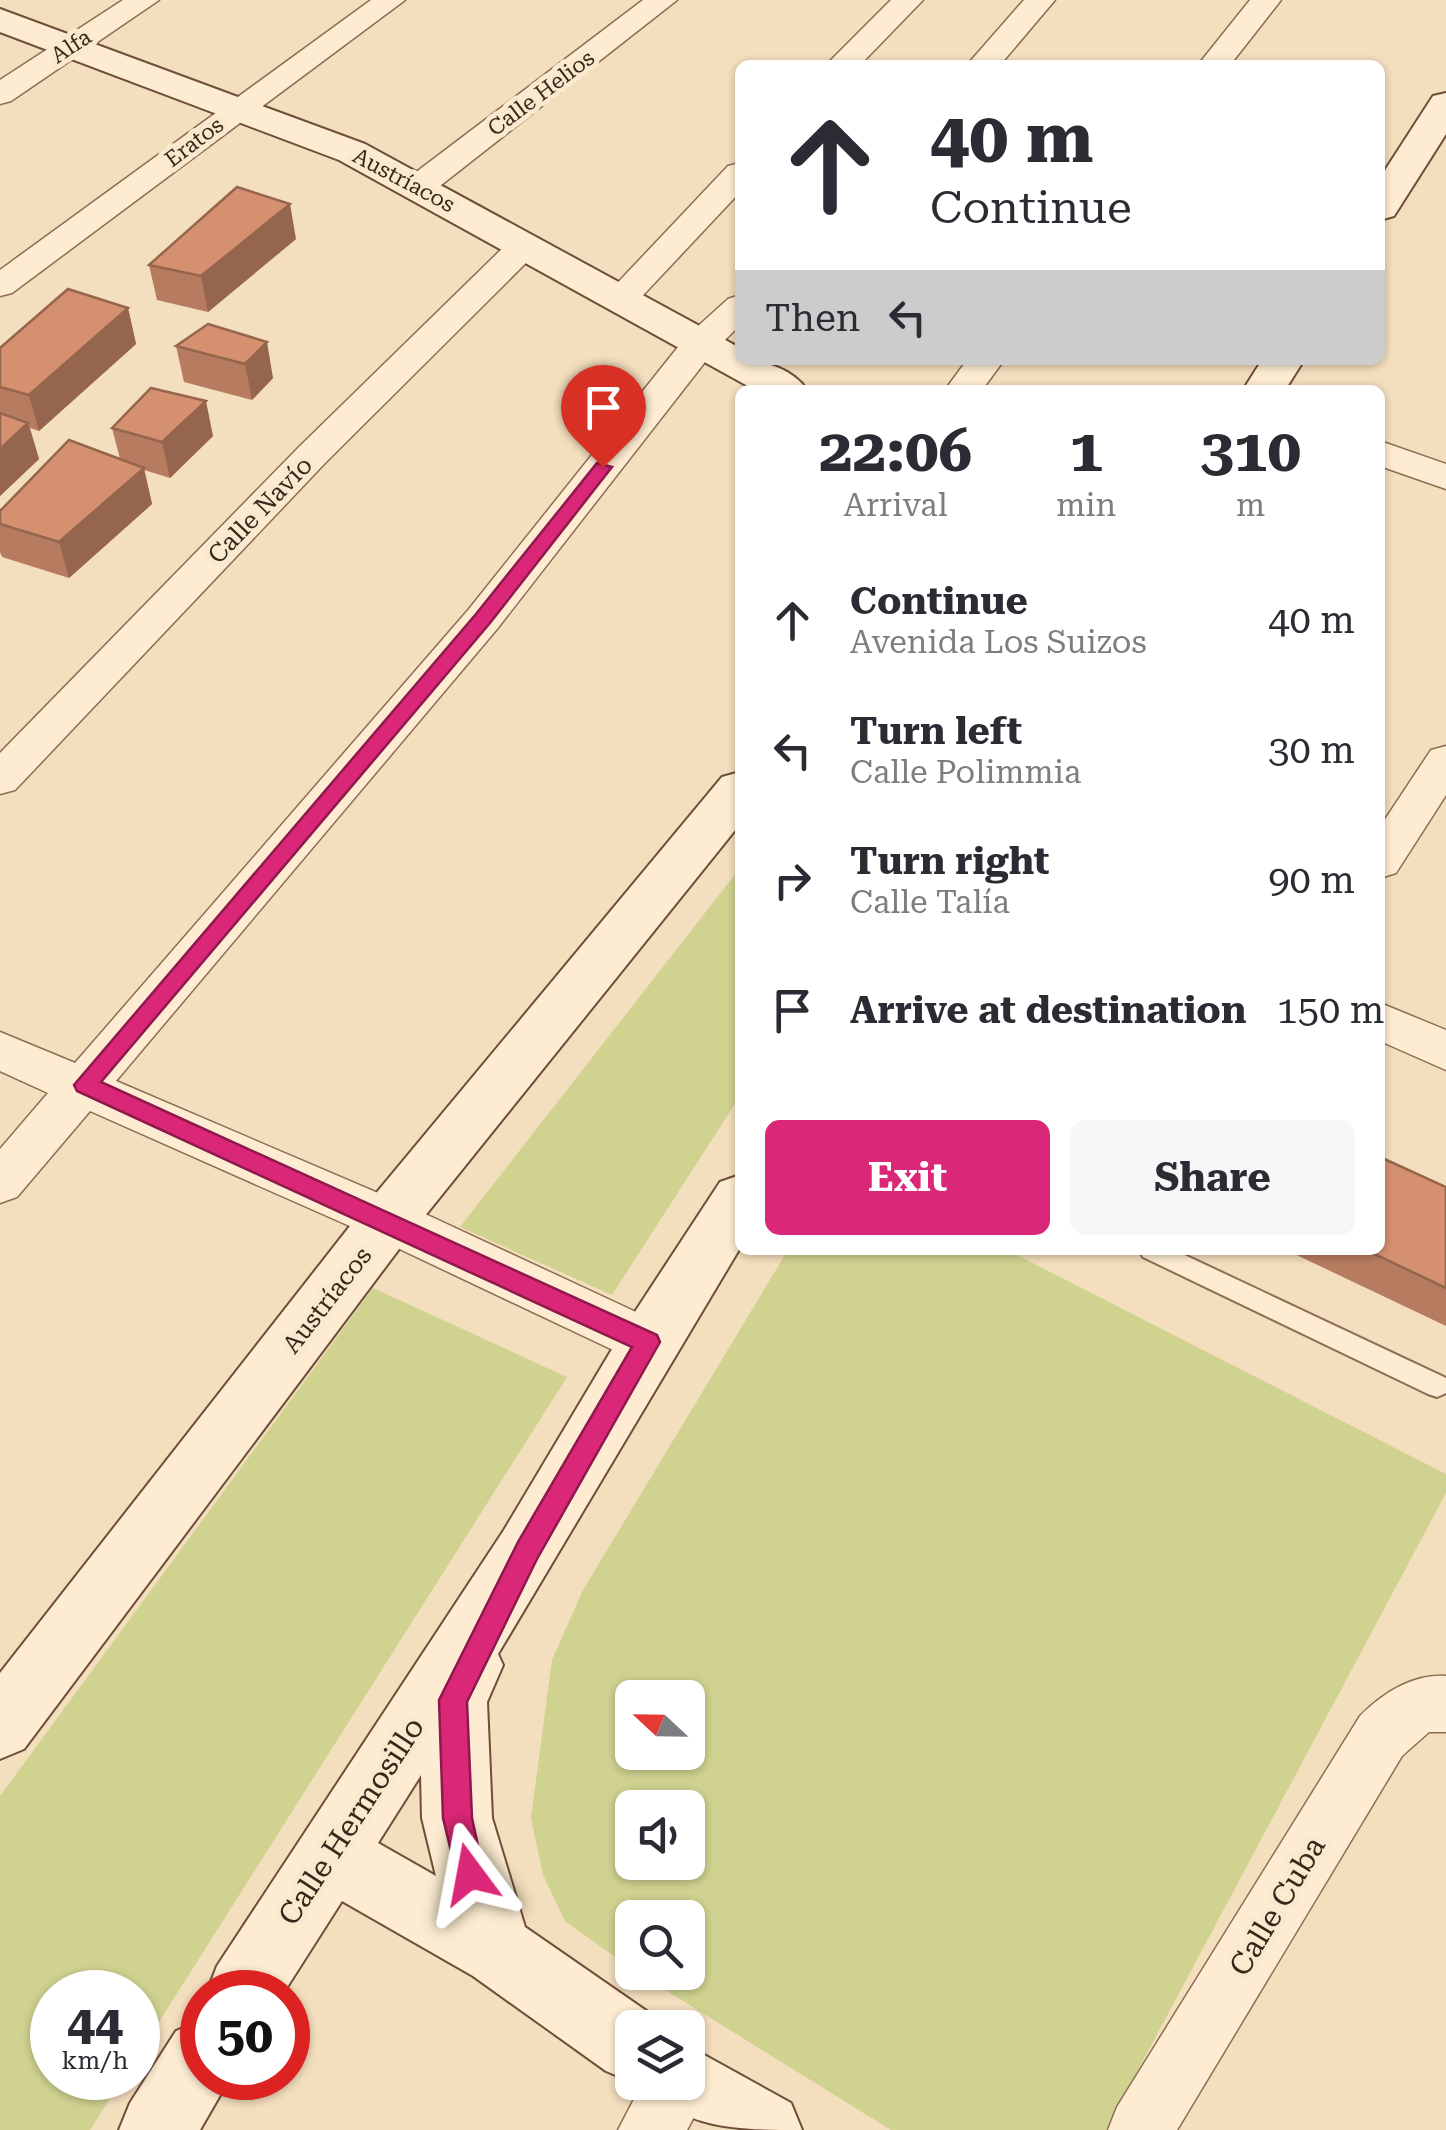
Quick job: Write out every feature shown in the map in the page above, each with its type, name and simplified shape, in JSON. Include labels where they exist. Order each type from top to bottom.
[{"type":"street","name":"Alfa","points":[[0,94],[144,0]]},
{"type":"street","name":"Eratos","points":[[0,286],[390,0]]},
{"type":"street","name":"Calle Helios","points":[[419,186],[662,0]]},
{"type":"street","points":[[847,60],[908,0]]},
{"type":"street","points":[[987,60],[1040,0]]},
{"type":"street","points":[[1218,60],[1266,0]]},
{"type":"street","name":"Austríacos","points":[[0,20],[352,152],[735,364]]},
{"type":"street","points":[[1385,200],[1446,104]]},
{"type":"street","points":[[620,300],[735,178]]},
{"type":"street","name":"Calle Navío","points":[[5,768],[524,246]]},
{"type":"street","points":[[0,1183],[483,618],[700,346],[735,311]]},
{"type":"street","name":"Austríacos","points":[[737,365],[776,385]]},
{"type":"street","points":[[967,385],[982,365]]},
{"type":"street","points":[[1385,455],[1446,477]]},
{"type":"street","points":[[1385,854],[1446,761]]},
{"type":"street","name":"Austríacos","points":[[7,1703],[388,1220],[735,796]]},
{"type":"street","points":[[1385,1023],[1446,1050]]},
{"type":"street","points":[[0,1051],[388,1220],[648,1342]]},
{"type":"street","points":[[498,1952],[470,1874],[457,1818],[453,1700],[527,1551],[648,1342],[735,1208]]},
{"type":"street","name":"Calle Hermosillo","points":[[257,1970],[527,1551]]},
{"type":"street","name":"Calle Cuba","points":[[1140,2130],[1381,1736],[1402,1714],[1439,1703]]},
{"type":"street","points":[[329,1854],[498,1952],[615,2033]]},
{"type":"street","points":[[158,2130],[180,2094]]},
{"type":"street","points":[[705,2095],[764,2130]]},
{"type":"street","points":[[650,2130],[671,2100]]},
{"type":"lane","points":[[1163,1255],[1438,1386]]},
{"type":"green space","points":[[735,874],[735,1104],[612,1295],[460,1227]]},
{"type":"green space","points":[[785,1255],[1017,1255],[1446,1474],[1446,1493],[1106,2130],[891,2130],[705,2015],[705,2010],[698,2010],[665,1990],[705,1990],[705,1900],[615,1900],[615,1957],[565,1921],[543,1875],[531,1818],[552,1660],[583,1590]]},
{"type":"green space","points":[[373,1288],[567,1377],[192,1970],[180,1970],[180,1989],[160,2020],[160,1970],[30,1970],[30,2100],[109,2100],[90,2130],[0,2130],[0,1796]]},
{"type":"building","points":[[237,187],[290,204],[201,276],[149,265]]},
{"type":"building","points":[[68,289],[128,308],[29,395],[0,387],[0,348]]},
{"type":"building","points":[[208,324],[267,342],[245,364],[176,346]]},
{"type":"building","points":[[151,388],[206,401],[162,442],[112,428]]},
{"type":"building","points":[[0,413],[28,423],[0,449]]},
{"type":"building","points":[[69,440],[144,468],[59,542],[0,524],[0,511]]},
{"type":"building","points":[[1385,1159],[1446,1187],[1446,1288],[1377,1255],[1385,1255]]},
{"type":"route","points":[[470,1874],[457,1818],[453,1700],[527,1551],[648,1342],[388,1220],[85,1085],[483,618],[603,467]]}]
